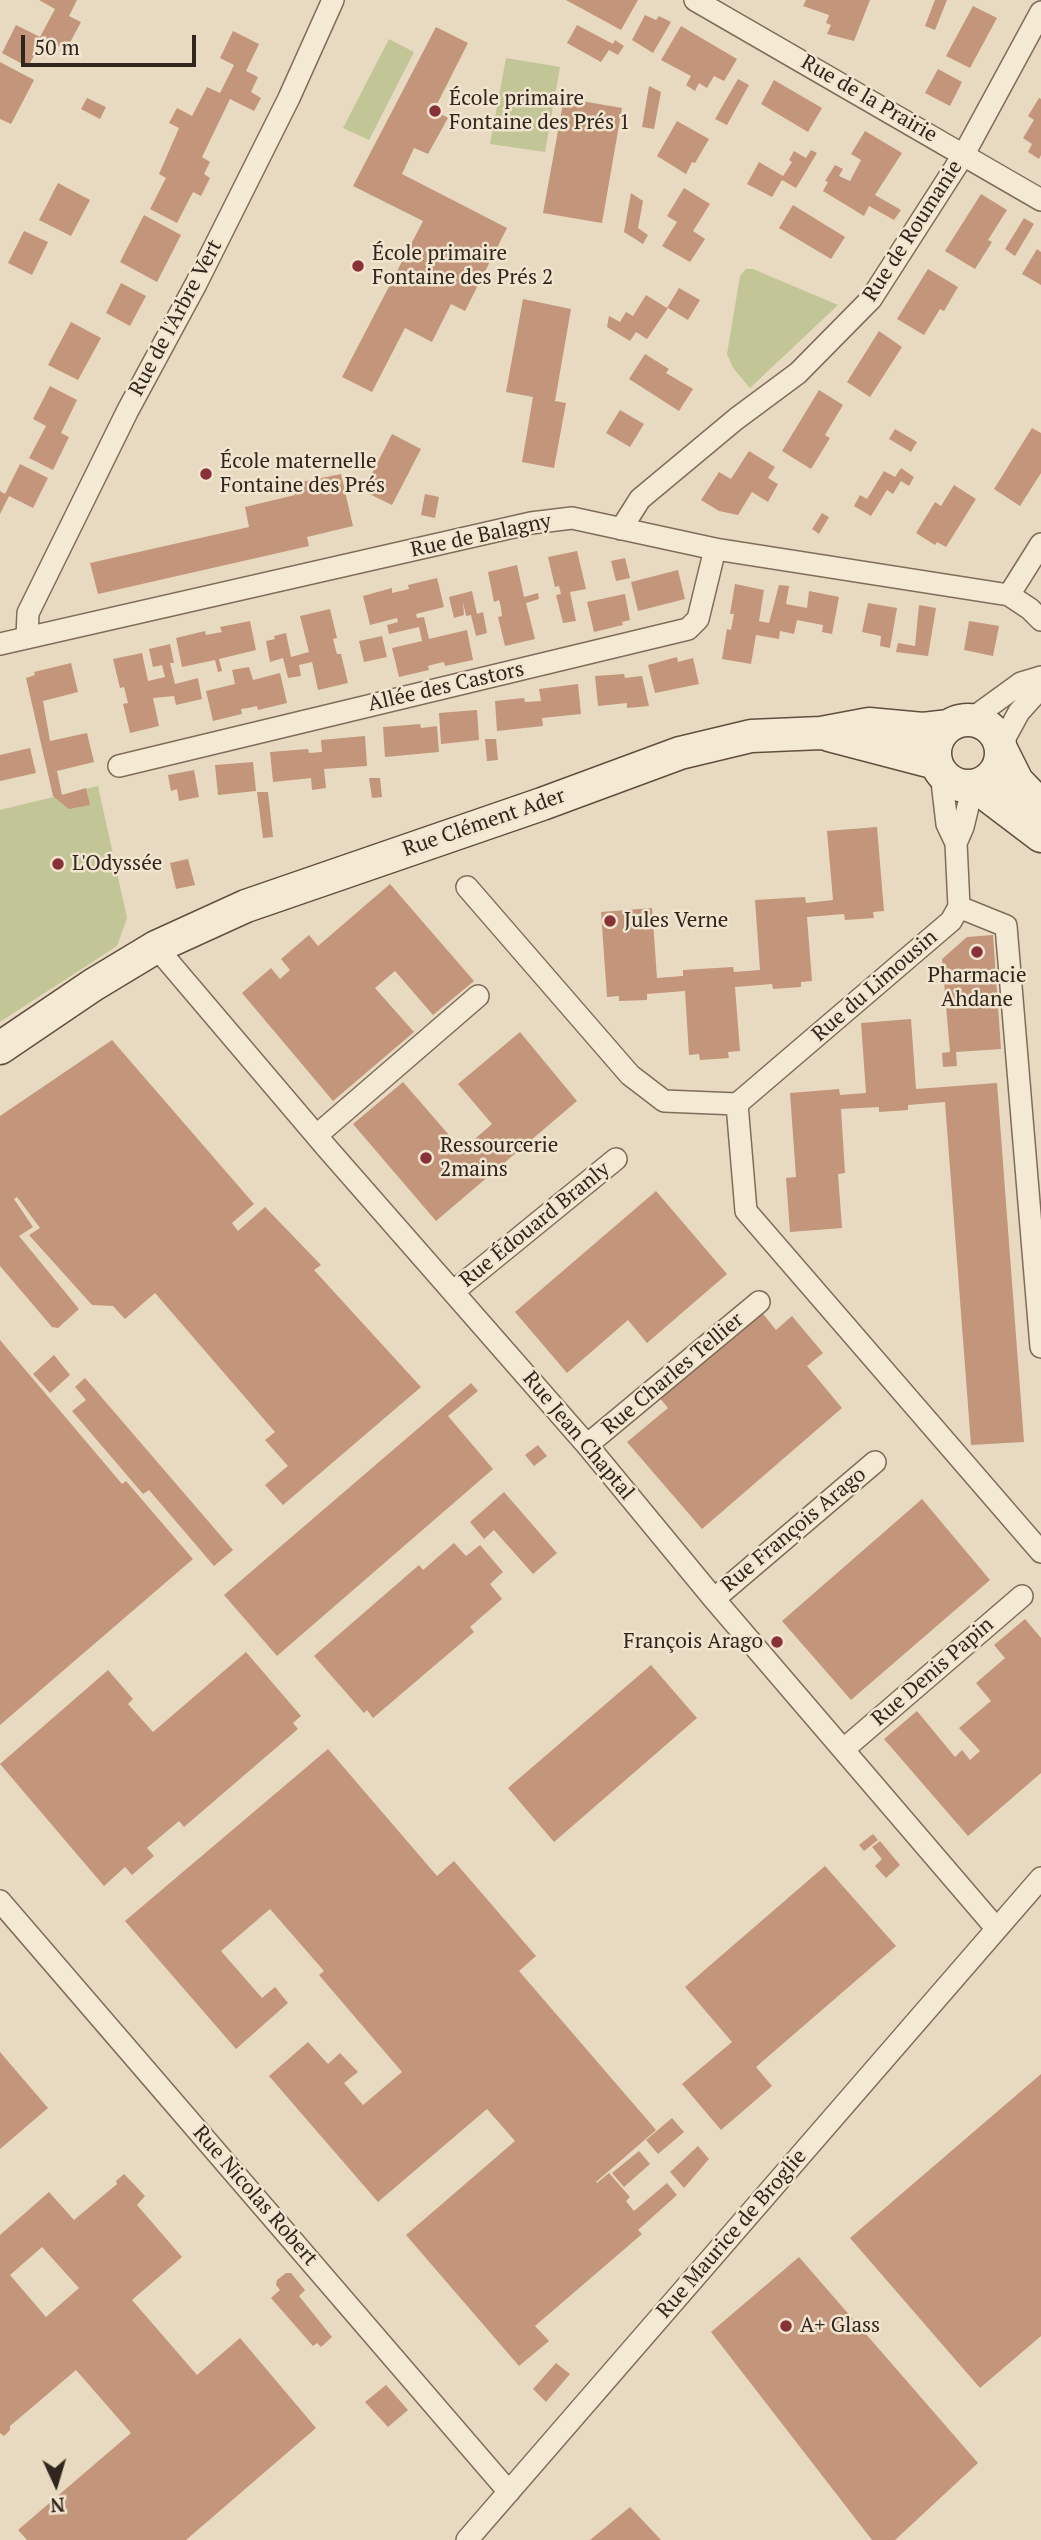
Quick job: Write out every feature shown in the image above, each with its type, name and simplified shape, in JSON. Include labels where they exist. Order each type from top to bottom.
[{"type":"street","name":"Rue de l'Arbre Vert","points":[[27,638],[28,613],[128,410],[197,284],[289,97],[333,0]]},
{"type":"street","name":"Rue de la Prairie","points":[[695,0],[1041,200]]},
{"type":"street","name":"Rue de Roumanie","points":[[621,529],[640,499],[736,419],[798,373],[871,299],[964,154],[1041,12]]},
{"type":"street","name":"Rue de Balagny","points":[[0,644],[531,523],[572,518],[715,549],[1009,595],[1041,620]]},
{"type":"street","points":[[1009,595],[1041,544]]},
{"type":"street","name":"Allée des Castors","points":[[120,766],[688,629],[698,619],[715,549]]},
{"type":"street","points":[[957,842],[948,829],[935,747],[938,738],[1021,683],[1041,677]]},
{"type":"street","points":[[1041,677],[1036,693],[1019,712],[1002,748],[1001,761],[992,777],[974,786],[957,842],[959,907],[1006,926],[1041,1347]]},
{"type":"street","name":"Rue Clément Ader","points":[[0,1048],[93,985],[156,947],[246,906],[542,804],[680,753],[751,736],[821,733],[869,723],[923,729],[959,723]]},
{"type":"street","points":[[959,723],[986,724],[998,737],[1017,781],[1041,806]]},
{"type":"street","name":"Rue Clément Ader","points":[[821,733],[939,768]]},
{"type":"street","points":[[939,768],[955,784],[974,786],[1041,836]]},
{"type":"street","points":[[467,887],[630,1075],[664,1101],[737,1104],[746,1211],[1037,1538]]},
{"type":"street","name":"Rue du Limousin","points":[[737,1104],[951,921],[959,907]]},
{"type":"street","name":"Rue Jean Chaptal","points":[[156,947],[587,1445],[713,1599],[996,1928]]},
{"type":"street","points":[[317,1135],[478,996]]},
{"type":"street","name":"Rue Édouard Branly","points":[[454,1291],[616,1159]]},
{"type":"street","name":"Rue Charles Tellier","points":[[587,1445],[759,1302]]},
{"type":"street","name":"Rue François Arago","points":[[713,1599],[875,1462]]},
{"type":"street","name":"Rue Denis Papin","points":[[844,1749],[1022,1596]]},
{"type":"street","name":"Rue Maurice de Broglie","points":[[467,2540],[1041,1878]]},
{"type":"street","name":"Rue Nicolas Robert","points":[[0,1900],[509,2492]]},
{"type":"green space","points":[[389,39],[414,52],[369,140],[343,128]]},
{"type":"green space","points":[[506,58],[560,67],[545,152],[490,144]]},
{"type":"green space","points":[[746,269],[753,269],[838,305],[750,388],[733,368],[727,354],[740,276]]},
{"type":"green space","name":"L'Odyssée","points":[[98,786],[127,918],[117,946],[0,1022],[0,810]]},
{"type":"building","points":[[39,0],[77,0],[69,16],[81,22],[66,50],[43,38],[28,67],[2,53],[16,25],[40,37],[55,9]]},
{"type":"building","points":[[566,0],[638,0],[621,30]]},
{"type":"building","points":[[806,0],[870,0],[854,41],[827,34],[831,25],[826,23],[829,15],[803,6]]},
{"type":"building","points":[[935,0],[947,0],[935,30],[925,26]]},
{"type":"building","points":[[973,6],[997,18],[970,68],[946,56]]},
{"type":"building","points":[[645,15],[656,20],[659,16],[671,22],[653,53],[632,40]]},
{"type":"building","points":[[577,25],[613,44],[615,40],[624,46],[618,55],[609,50],[601,62],[567,43]]},
{"type":"building","points":[[681,26],[737,59],[724,81],[714,76],[707,88],[699,83],[695,91],[686,85],[691,76],[661,60]]},
{"type":"building","points":[[436,27],[468,43],[434,110],[448,118],[428,154],[414,148],[402,174],[507,228],[465,311],[451,304],[432,342],[405,328],[372,392],[342,377],[423,221],[353,186]]},
{"type":"building","points":[[233,31],[259,44],[246,71],[258,77],[251,92],[261,98],[254,111],[230,99],[202,157],[210,162],[204,174],[210,178],[201,196],[193,192],[177,223],[150,209],[166,178],[159,174],[179,128],[169,123],[177,108],[192,116],[207,87],[220,93],[234,65],[220,58]]},
{"type":"building","points":[[0,62],[34,80],[11,124],[0,119]]},
{"type":"building","points":[[938,69],[962,82],[950,106],[925,93]]},
{"type":"building","points":[[738,79],[749,85],[727,125],[715,119]]},
{"type":"building","points":[[774,80],[822,108],[808,132],[761,104]]},
{"type":"building","points":[[649,86],[661,92],[654,129],[642,127]]},
{"type":"building","points":[[87,98],[106,107],[100,119],[81,109]]},
{"type":"building","points":[[564,98],[622,108],[602,223],[543,213]]},
{"type":"building","points":[[1039,98],[1039,159],[1028,152],[1032,144],[1023,138],[1034,120],[1028,116]]},
{"type":"building","points":[[677,121],[709,139],[686,174],[657,156]]},
{"type":"building","points":[[865,131],[902,153],[875,195],[901,210],[894,220],[869,206],[864,216],[823,191],[828,182],[825,181],[835,165],[843,169],[839,176],[850,181],[861,160],[851,154]]},
{"type":"building","points":[[811,150],[817,153],[796,188],[782,180],[772,197],[747,184],[759,162],[783,176],[792,162],[789,160],[794,151],[806,158]]},
{"type":"building","points":[[58,183],[90,200],[71,236],[39,220]]},
{"type":"building","points":[[684,188],[710,204],[693,231],[705,239],[690,262],[662,246],[677,222],[667,216]]},
{"type":"building","points":[[631,193],[643,201],[638,228],[648,235],[643,244],[624,232]]},
{"type":"building","points":[[981,194],[1007,210],[988,240],[992,242],[975,269],[945,251]]},
{"type":"building","points":[[793,205],[845,237],[831,259],[779,228]]},
{"type":"building","points":[[144,215],[181,235],[157,282],[120,262]]},
{"type":"building","points":[[1024,218],[1034,224],[1015,256],[1005,249]]},
{"type":"building","points":[[24,231],[48,242],[32,275],[8,263]]},
{"type":"building","points":[[1037,249],[1041,252],[1041,285],[1022,274]]},
{"type":"building","points":[[928,269],[958,287],[944,311],[940,309],[924,335],[897,319]]},
{"type":"building","points":[[121,283],[146,296],[130,326],[106,313]]},
{"type":"building","points":[[679,288],[700,300],[688,320],[668,308],[647,339],[636,332],[630,341],[607,327],[609,316],[620,322],[626,312],[633,316],[646,295],[667,308]]},
{"type":"building","points":[[523,299],[571,309],[555,401],[566,403],[554,468],[522,462],[533,397],[506,392]]},
{"type":"building","points":[[71,322],[101,338],[78,380],[48,365]]},
{"type":"building","points":[[879,331],[902,347],[870,397],[847,382]]},
{"type":"building","points":[[645,354],[669,369],[666,373],[693,389],[679,411],[629,379]]},
{"type":"building","points":[[50,386],[77,400],[61,433],[69,437],[53,470],[29,458],[46,426],[33,419]]},
{"type":"building","points":[[819,390],[843,405],[825,435],[830,438],[811,469],[782,451]]},
{"type":"building","points":[[620,410],[644,424],[630,447],[606,433]]},
{"type":"building","points":[[1032,428],[1041,433],[1041,473],[1020,506],[994,489]]},
{"type":"building","points":[[895,429],[917,442],[911,452],[889,439]]},
{"type":"building","points":[[392,434],[421,449],[392,505],[363,491]]},
{"type":"building","points":[[749,451],[775,467],[768,478],[778,484],[768,502],[752,492],[738,515],[719,511],[701,500],[719,472],[731,479]]},
{"type":"building","points":[[20,464],[48,478],[33,508],[9,496],[0,514],[0,491],[5,494]]},
{"type":"building","points":[[901,468],[914,477],[909,486],[901,481],[893,494],[887,490],[871,516],[854,506],[860,495],[867,499],[884,471],[895,477]]},
{"type":"building","points":[[341,474],[353,526],[307,537],[309,546],[98,594],[90,563],[249,527],[245,507],[295,495],[292,484]]},
{"type":"building","points":[[954,485],[976,499],[946,547],[937,542],[935,545],[916,533],[935,502],[941,506]]},
{"type":"building","points":[[425,494],[439,497],[435,518],[421,515]]},
{"type":"building","points":[[822,513],[829,517],[819,534],[812,529]]},
{"type":"building","points":[[577,551],[586,589],[570,592],[576,621],[563,623],[556,595],[561,594],[559,586],[555,587],[548,557]]},
{"type":"building","points":[[625,558],[630,578],[616,581],[611,561]]},
{"type":"building","points":[[517,565],[524,597],[538,593],[539,599],[526,603],[535,639],[505,646],[498,617],[502,616],[501,608],[499,600],[494,602],[488,572]]},
{"type":"building","points":[[678,570],[685,599],[638,611],[631,582]]},
{"type":"building","points":[[437,578],[444,607],[416,614],[417,618],[424,617],[429,639],[467,630],[473,660],[445,666],[444,662],[435,664],[428,666],[429,670],[399,677],[392,648],[422,641],[419,627],[389,634],[387,625],[398,622],[397,618],[370,625],[363,596],[392,588],[392,593],[409,589],[408,585]]},
{"type":"building","points":[[735,584],[764,590],[759,621],[769,623],[779,585],[789,586],[786,604],[807,608],[809,591],[839,597],[832,634],[822,632],[823,625],[797,620],[794,634],[780,631],[779,639],[756,635],[751,664],[722,659],[727,629],[731,630],[734,614],[730,614]]},
{"type":"building","points":[[472,591],[477,614],[483,612],[487,633],[476,636],[471,615],[466,616],[463,602],[464,615],[454,618],[449,597]]},
{"type":"building","points":[[625,594],[630,620],[622,622],[623,625],[594,632],[587,602]]},
{"type":"building","points":[[868,603],[897,608],[890,648],[880,646],[881,636],[862,632]]},
{"type":"building","points":[[919,605],[936,608],[928,656],[896,652],[898,643],[915,646]]},
{"type":"building","points":[[330,609],[337,638],[333,639],[337,654],[341,654],[348,683],[318,690],[312,662],[299,665],[301,676],[288,678],[283,658],[270,662],[266,641],[286,633],[291,657],[309,652],[300,616]]},
{"type":"building","points":[[250,621],[256,650],[219,659],[222,671],[218,672],[215,660],[182,667],[176,638],[205,631],[206,635],[222,632],[220,627]]},
{"type":"building","points":[[969,621],[999,626],[993,656],[964,650]]},
{"type":"building","points":[[382,636],[387,657],[364,662],[359,641]]},
{"type":"building","points":[[170,644],[174,663],[170,663],[175,684],[198,678],[202,699],[176,705],[174,696],[153,698],[159,726],[130,733],[123,704],[128,703],[124,687],[120,688],[113,659],[142,653],[148,681],[165,677],[162,665],[153,667],[149,649]]},
{"type":"building","points":[[677,657],[678,662],[693,658],[699,684],[655,693],[648,665]]},
{"type":"building","points":[[71,663],[78,692],[43,701],[50,741],[87,733],[88,737],[94,762],[57,771],[62,795],[86,788],[90,805],[69,809],[53,796],[26,678],[35,675],[34,672]]},
{"type":"building","points":[[249,667],[253,680],[280,673],[287,703],[258,710],[257,706],[241,709],[242,714],[213,721],[206,691],[235,684],[232,670]]},
{"type":"building","points":[[624,674],[625,678],[642,676],[649,706],[627,708],[627,703],[598,706],[595,676]]},
{"type":"building","points":[[578,684],[581,714],[542,718],[543,726],[497,731],[495,701],[524,698],[525,702],[541,701],[539,689]]},
{"type":"building","points":[[477,710],[479,740],[441,744],[439,713]]},
{"type":"building","points":[[420,724],[421,728],[437,726],[439,752],[385,757],[383,727]]},
{"type":"building","points":[[365,736],[367,766],[324,769],[326,788],[312,790],[311,778],[273,782],[270,752],[308,749],[309,753],[322,752],[321,740]]},
{"type":"building","points":[[485,739],[496,739],[498,760],[487,761]]},
{"type":"building","points":[[30,748],[36,773],[0,781],[0,755]]},
{"type":"building","points":[[253,762],[256,791],[218,795],[215,765]]},
{"type":"building","points":[[194,770],[199,797],[179,801],[177,789],[171,791],[168,775]]},
{"type":"building","points":[[369,778],[380,778],[382,797],[372,798]]},
{"type":"building","points":[[257,792],[268,792],[273,837],[263,838]]},
{"type":"building","points":[[877,827],[884,911],[873,912],[874,918],[845,920],[844,914],[807,917],[812,981],[801,982],[801,987],[773,989],[772,984],[735,987],[740,1051],[728,1052],[729,1058],[700,1060],[699,1054],[689,1055],[685,991],[647,994],[647,1000],[619,1001],[619,996],[607,997],[601,912],[652,908],[657,978],[683,976],[683,970],[733,967],[734,972],[760,970],[755,900],[805,897],[806,903],[833,900],[827,831]]},
{"type":"building","points":[[188,859],[195,885],[176,889],[170,863]]},
{"type":"building","points":[[390,884],[474,981],[433,1015],[395,971],[375,988],[414,1032],[333,1101],[242,993],[271,968],[280,979],[290,970],[281,959],[309,935],[318,946]]},
{"type":"building","points":[[993,935],[1001,1049],[956,1052],[957,1066],[943,1067],[942,1053],[950,1052],[942,959],[967,937]]},
{"type":"building","points":[[911,1019],[916,1089],[997,1083],[1024,1442],[971,1445],[945,1102],[908,1105],[908,1110],[879,1112],[879,1107],[841,1109],[845,1173],[838,1174],[842,1228],[790,1232],[786,1178],[796,1177],[790,1093],[839,1089],[840,1095],[866,1093],[861,1023]]},
{"type":"building","points":[[520,1032],[577,1101],[436,1221],[353,1124],[403,1082],[462,1150],[492,1124],[458,1084]]},
{"type":"building","points":[[112,1040],[254,1204],[232,1223],[238,1231],[265,1207],[321,1265],[314,1270],[421,1387],[283,1505],[265,1485],[288,1466],[265,1440],[275,1432],[155,1293],[125,1319],[113,1306],[92,1305],[29,1235],[40,1228],[17,1197],[14,1199],[33,1227],[19,1236],[79,1309],[58,1328],[52,1327],[0,1266],[0,1116]]},
{"type":"building","points":[[656,1191],[727,1274],[647,1343],[628,1320],[567,1373],[515,1312]]},
{"type":"building","points":[[760,1310],[776,1330],[792,1316],[823,1353],[807,1366],[842,1408],[702,1529],[627,1442],[668,1408],[659,1397]]},
{"type":"building","points":[[0,1340],[122,1484],[126,1481],[193,1559],[0,1725]]},
{"type":"building","points":[[54,1355],[70,1375],[50,1393],[33,1374]]},
{"type":"building","points":[[85,1378],[233,1550],[214,1566],[149,1490],[143,1494],[72,1411],[86,1400],[75,1387]]},
{"type":"building","points":[[471,1383],[478,1391],[448,1416],[493,1469],[277,1656],[224,1595]]},
{"type":"building","points":[[538,1445],[547,1456],[534,1466],[525,1455]]},
{"type":"building","points":[[504,1492],[557,1553],[533,1574],[494,1530],[484,1539],[470,1522]]},
{"type":"building","points":[[922,1499],[990,1580],[851,1700],[782,1621]]},
{"type":"building","points":[[454,1543],[466,1556],[480,1545],[503,1572],[490,1584],[502,1599],[470,1627],[474,1632],[373,1718],[367,1710],[364,1713],[314,1656],[419,1565],[423,1570]]},
{"type":"building","points":[[1025,1619],[1041,1638],[1041,1773],[968,1836],[884,1739],[917,1711],[955,1757],[962,1750],[970,1760],[980,1751],[959,1728],[991,1701],[976,1683],[1005,1658],[994,1645]]},
{"type":"building","points":[[246,1652],[301,1716],[293,1723],[298,1729],[184,1827],[179,1821],[147,1848],[154,1856],[132,1875],[125,1867],[104,1886],[0,1764],[108,1670],[133,1699],[128,1704],[153,1732]]},
{"type":"building","points":[[651,1665],[697,1718],[554,1842],[508,1788]]},
{"type":"building","points":[[328,1749],[437,1876],[454,1861],[536,1956],[519,1971],[656,2130],[596,2182],[609,2173],[630,2197],[626,2201],[634,2211],[667,2183],[677,2195],[638,2230],[642,2234],[535,2326],[549,2341],[519,2366],[406,2235],[515,2141],[487,2109],[378,2202],[269,2076],[308,2042],[328,2064],[340,2053],[358,2072],[344,2083],[363,2105],[402,2072],[319,1975],[324,1971],[270,1909],[221,1951],[262,1998],[275,1987],[288,2003],[236,2049],[125,1921]]},
{"type":"building","points":[[873,1834],[878,1840],[864,1851],[859,1845]]},
{"type":"building","points":[[880,1841],[900,1865],[886,1878],[875,1866],[882,1859],[872,1847]]},
{"type":"building","points":[[825,1866],[896,1946],[756,2067],[772,2086],[721,2130],[682,2084],[732,2042],[685,1987]]},
{"type":"building","points":[[0,2052],[48,2108],[0,2149]]},
{"type":"building","points":[[1041,2074],[1041,2336],[980,2388],[850,2238]]},
{"type":"building","points":[[672,2118],[684,2132],[658,2154],[646,2140]]},
{"type":"building","points":[[698,2146],[709,2159],[684,2188],[670,2172]]},
{"type":"building","points":[[639,2151],[650,2164],[624,2187],[612,2173]]},
{"type":"building","points":[[124,2174],[145,2196],[137,2205],[182,2257],[132,2300],[197,2375],[240,2338],[316,2428],[186,2540],[27,2540],[18,2530],[131,2433],[76,2370],[10,2426],[4,2436],[0,2433],[0,2235],[49,2192],[74,2220],[117,2184],[116,2181]],"holes":[[[42,2247],[79,2288],[46,2317],[10,2275]]]},
{"type":"building","points":[[799,2257],[978,2463],[895,2540],[872,2540],[711,2332]]},
{"type":"building","points":[[286,2273],[291,2273],[305,2290],[299,2296],[332,2337],[321,2347],[317,2343],[313,2346],[271,2298],[280,2290],[276,2285],[277,2280]]},
{"type":"building","points":[[556,2363],[570,2374],[546,2402],[533,2389]]},
{"type":"building","points":[[386,2385],[408,2410],[388,2427],[365,2402]]},
{"type":"building","points":[[630,2507],[661,2540],[590,2540]]},
{"type":"place","name":"École primaire Fontaine des Prés 1","points":[[435,111]]},
{"type":"place","name":"École primaire Fontaine des Prés 2","points":[[358,266]]},
{"type":"place","name":"École maternelle Fontaine des Prés","points":[[206,474]]},
{"type":"place","name":"L'Odyssée","points":[[58,864]]},
{"type":"place","name":"Jules Verne","points":[[610,921]]},
{"type":"place","name":"Pharmacie Ahdane","points":[[977,952]]},
{"type":"place","name":"Ressourcerie 2mains","points":[[426,1158]]},
{"type":"place","name":"François Arago","points":[[777,1642]]},
{"type":"place","name":"A+ Glass","points":[[786,2326]]}]
